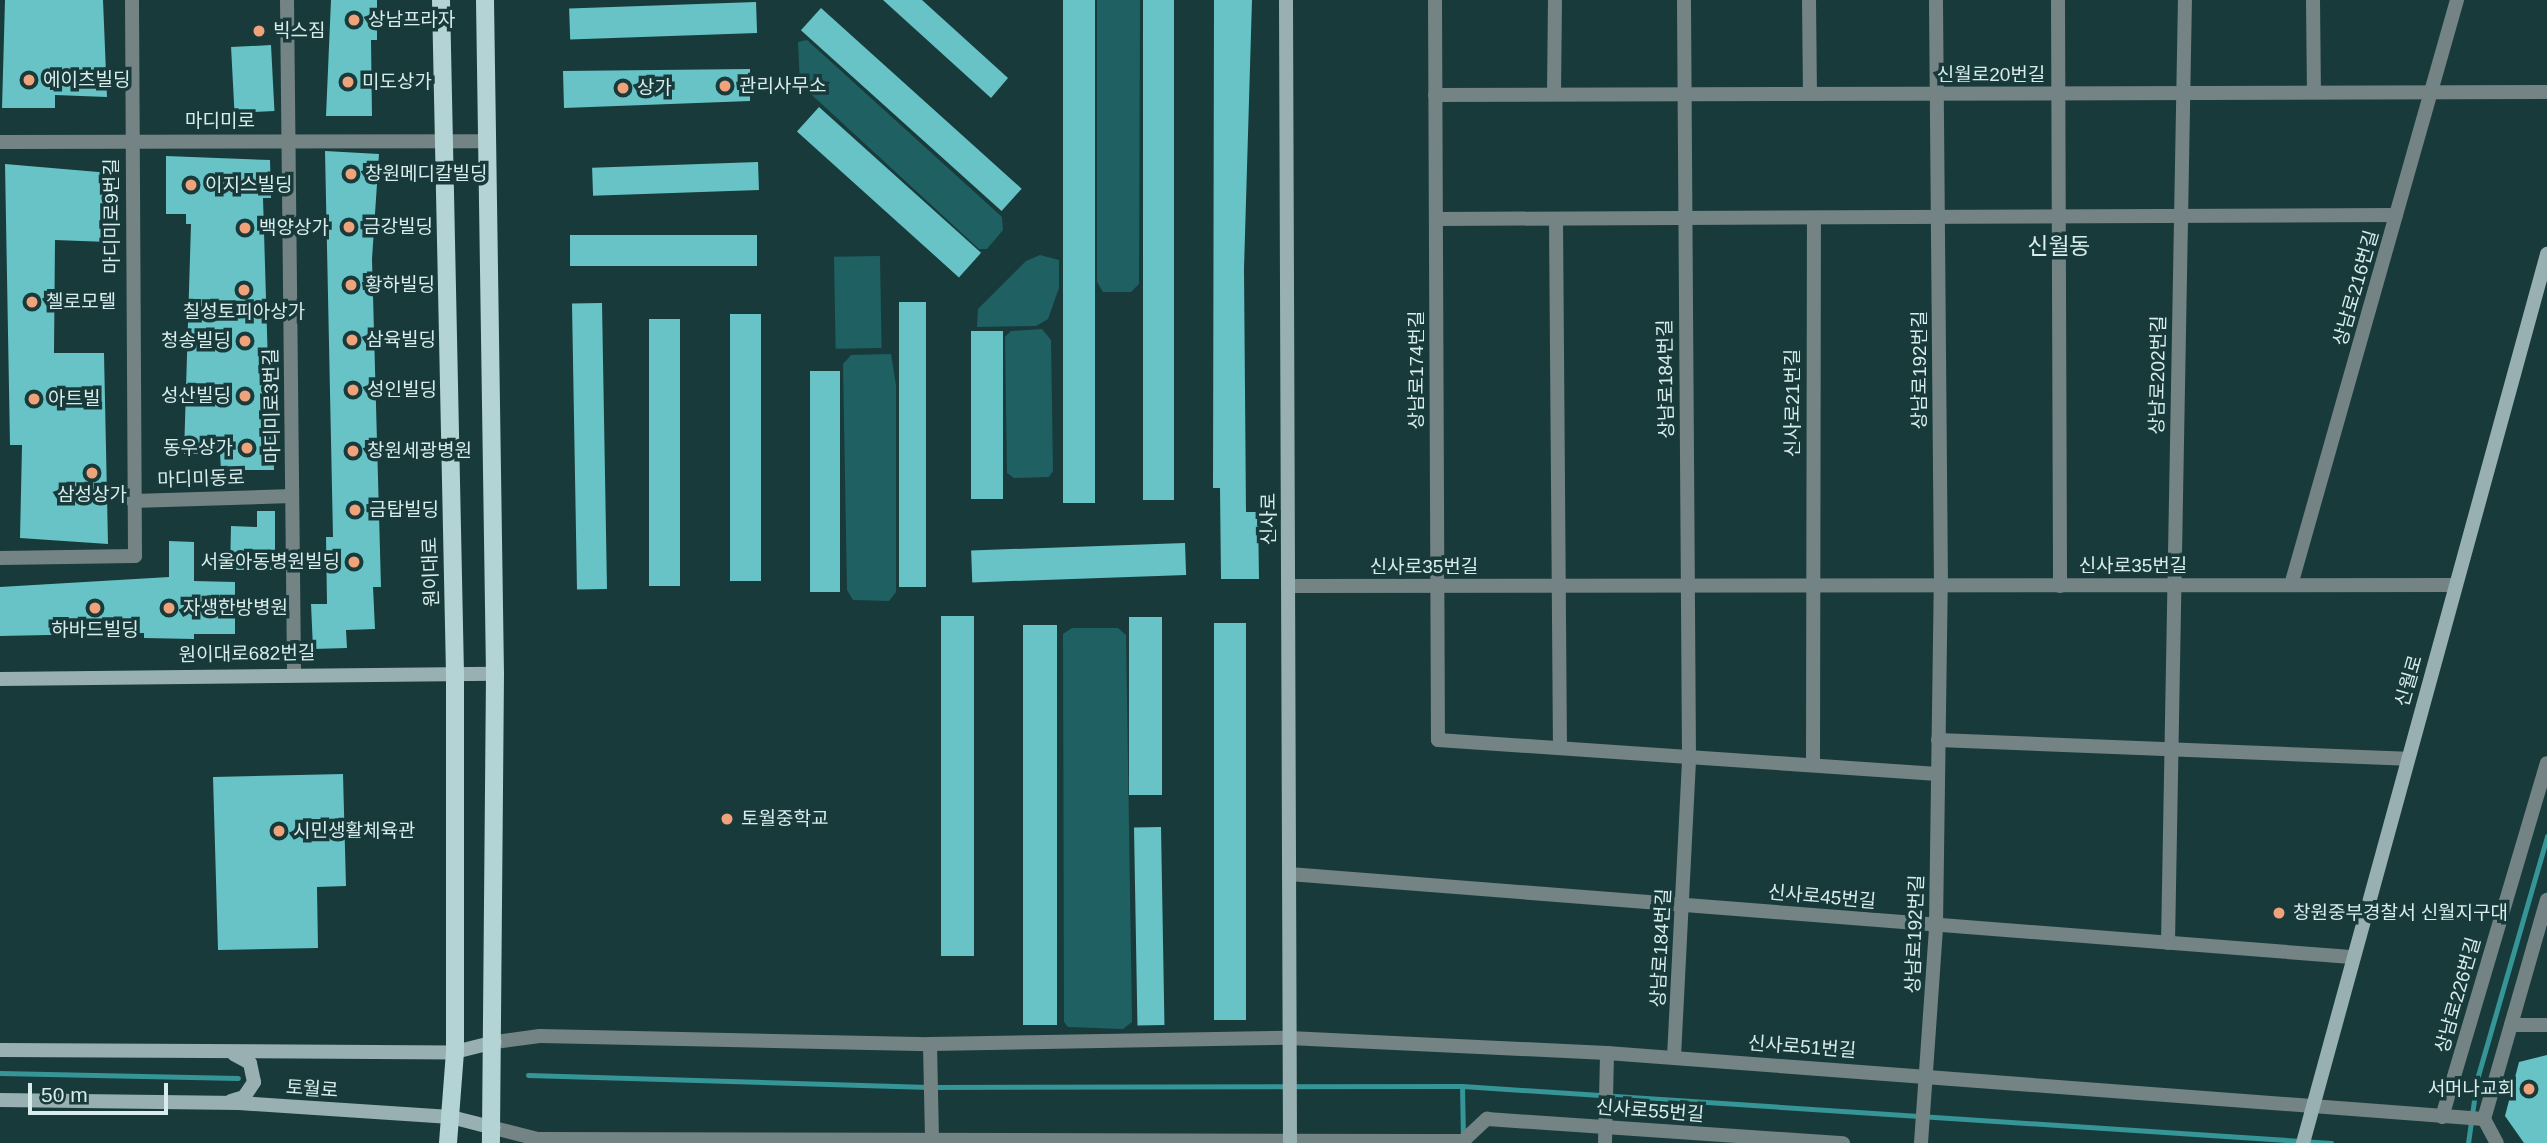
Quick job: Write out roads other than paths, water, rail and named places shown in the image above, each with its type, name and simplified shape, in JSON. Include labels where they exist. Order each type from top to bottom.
[{"type":"main road","name":"원이대로","points":[[441,0],[440,141],[455,673],[455,1052],[448,1143]]},
{"type":"main road","points":[[485,0],[495,674],[495,1042],[492,1135]]},
{"type":"street","name":"마디미로9번길","points":[[132,0],[133,501]]},
{"type":"street","name":"마디미로3번길","points":[[287,0],[294,672]]},
{"type":"street","name":"신사로","points":[[1286,0],[1290,1140]]},
{"type":"street","name":"상남로174번길","points":[[1435,0],[1438,740],[1560,748]]},
{"type":"street","points":[[1554,94],[1555,0]]},
{"type":"street","name":"상남로184번길","points":[[1674,1057],[1689,757],[1683,220],[1684,0]]},
{"type":"street","points":[[1809,0],[1810,92]]},
{"type":"street","name":"상남로192번길","points":[[1922,1142],[1936,926],[1941,587],[1936,0]]},
{"type":"street","points":[[2058,0],[2057,94],[2061,217],[2060,586]]},
{"type":"street","name":"상남로202번길","points":[[2168,943],[2185,0]]},
{"type":"street","points":[[2314,0],[2314,92]]},
{"type":"street","name":"상남로216번길","points":[[2291,586],[2457,0]]},
{"type":"street","name":"신월로20번길","points":[[1435,95],[2547,92]]},
{"type":"street","name":"마디미로","points":[[0,142],[488,141]]},
{"type":"street","points":[[1436,219],[2396,215]]},
{"type":"street","name":"신사로21번길","points":[[1811,588],[1814,218]]},
{"type":"street","points":[[1556,219],[1560,748],[1938,774]]},
{"type":"street","name":"신월로","points":[[2303,1143],[2351,957],[2547,254]]},
{"type":"street","name":"마디미동로","points":[[0,558],[135,556],[133,501],[292,496]]},
{"type":"street","name":"신사로35번길","points":[[1288,586],[1811,588],[2455,585]]},
{"type":"street","points":[[1811,588],[1812,764]]},
{"type":"street","name":"원이대로682번길","points":[[0,679],[294,672],[495,674]]},
{"type":"street","points":[[1938,740],[2407,759]]},
{"type":"street","name":"상남로226번길","points":[[2442,1117],[2547,762]]},
{"type":"street","name":"신사로45번길","points":[[1289,874],[2351,957]]},
{"type":"street","points":[[2497,1143],[2483,1120],[2547,900]]},
{"type":"street","points":[[2511,1025],[2547,1026]]},
{"type":"street","name":"신사로51번길","points":[[495,1042],[540,1036],[930,1044],[1289,1038],[1608,1059],[1674,1057],[2309,1112],[2483,1120]]},
{"type":"street","name":"토월로","points":[[0,1049],[232,1053],[455,1052],[495,1042]]},
{"type":"street","points":[[930,1044],[932,1141]]},
{"type":"street","points":[[226,1103],[244,1097],[254,1082],[250,1063],[232,1053]]},
{"type":"street","points":[[1605,1143],[1608,1059]]},
{"type":"street","name":"토월로","points":[[0,1100],[226,1103],[451,1117],[492,1135]]},
{"type":"street","name":"신사로55번길","points":[[1435,1142],[1472,1138],[1487,1119],[1604,1122],[1724,1139],[1843,1143]]},
{"type":"street","points":[[492,1135],[537,1139],[1435,1142]]},
{"type":"waterway","points":[[2468,1143],[2477,1079],[2547,836]]},
{"type":"waterway","points":[[0,1073],[238,1078]]},
{"type":"waterway","points":[[528,1075],[929,1087],[1462,1086],[2331,1143]]},
{"type":"waterway","points":[[1462,1086],[1463,1136]]},
{"type":"place","name":"상남프라자","points":[[354,20]]},
{"type":"place","name":"빅스짐","points":[[259,31]]},
{"type":"place","name":"에이츠빌딩","points":[[29,80]]},
{"type":"place","name":"미도상가","points":[[348,82]]},
{"type":"place","name":"관리사무소","points":[[725,86]]},
{"type":"place","name":"상가","points":[[623,88]]},
{"type":"place","name":"창원메디칼빌딩","points":[[351,174]]},
{"type":"place","name":"이지스빌딩","points":[[191,185]]},
{"type":"place","name":"금강빌딩","points":[[349,227]]},
{"type":"place","name":"백양상가","points":[[245,228]]},
{"type":"place","name":"황하빌딩","points":[[351,285]]},
{"type":"place","name":"칠성토피아상가","points":[[244,290]]},
{"type":"place","name":"첼로모텔","points":[[32,302]]},
{"type":"place","name":"삼육빌딩","points":[[352,340]]},
{"type":"place","name":"청송빌딩","points":[[245,341]]},
{"type":"place","name":"성인빌딩","points":[[353,390]]},
{"type":"place","name":"성산빌딩","points":[[245,396]]},
{"type":"place","name":"아트빌","points":[[34,399]]},
{"type":"place","name":"동우상가","points":[[247,448]]},
{"type":"place","name":"창원세광병원","points":[[353,451]]},
{"type":"place","name":"삼성상가","points":[[92,473]]},
{"type":"place","name":"금탑빌딩","points":[[355,510]]},
{"type":"place","name":"서울아동병원빌딩","points":[[354,562]]},
{"type":"place","name":"하바드빌딩","points":[[95,608]]},
{"type":"place","name":"자생한방병원","points":[[169,608]]},
{"type":"place","name":"토월중학교","points":[[727,819]]},
{"type":"place","name":"시민생활체육관","points":[[279,831]]},
{"type":"place","name":"창원중부경찰서 신월지구대","points":[[2279,913]]},
{"type":"place","name":"서머나교회","points":[[2529,1089]]},
{"type":"district","name":"신월동","points":[[2059,246]]}]
